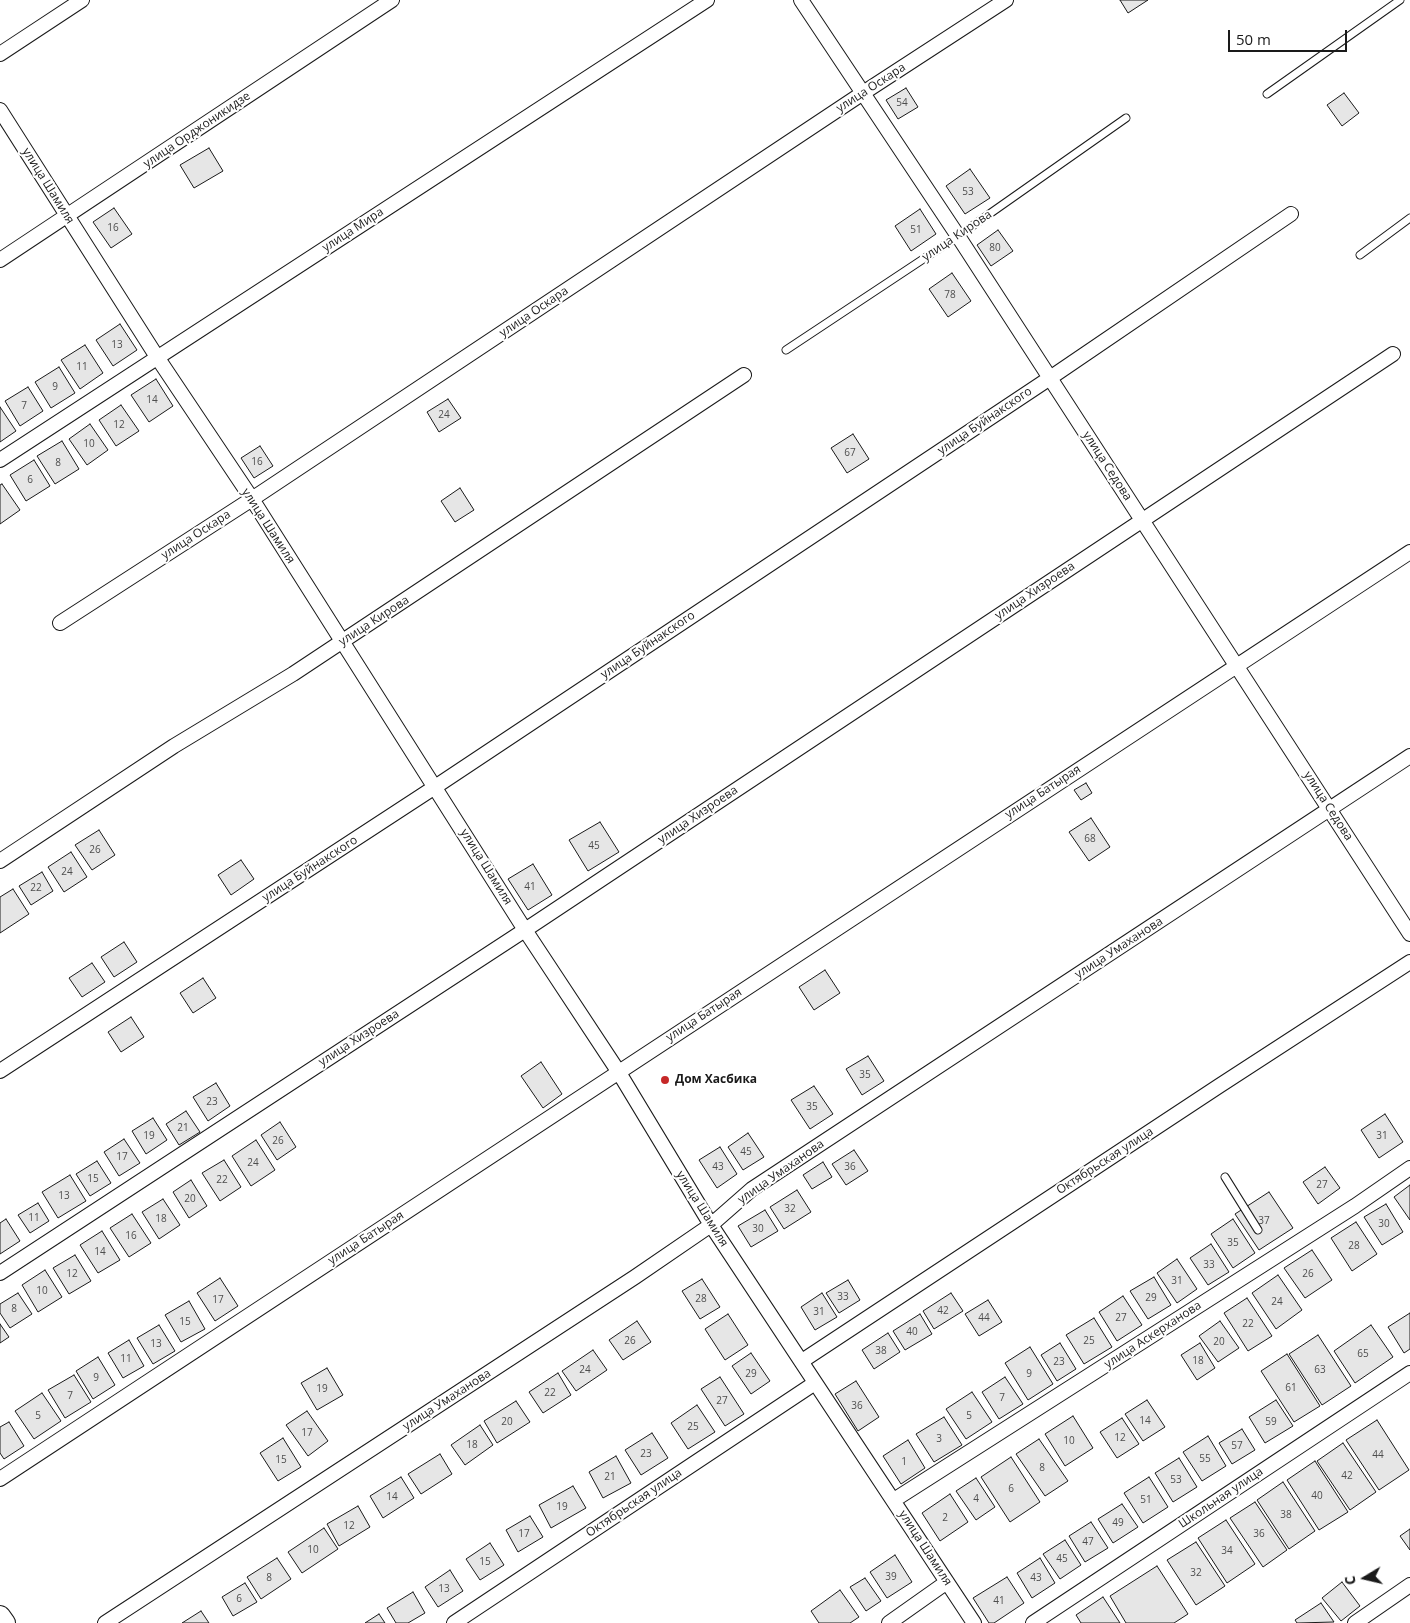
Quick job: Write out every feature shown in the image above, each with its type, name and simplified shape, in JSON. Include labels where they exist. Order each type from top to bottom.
[{"type":"main road","points":[[0,1616],[5,1623]]},
{"type":"street","points":[[0,54],[82,0]]},
{"type":"street","name":"улица Орджоникидзе","points":[[0,260],[392,0]]},
{"type":"street","name":"улица Мира","points":[[0,460],[707,0]]},
{"type":"street","name":"улица Седова","points":[[801,0],[958,236],[1410,934]]},
{"type":"street","name":"улица Оскара","points":[[60,623],[252,499],[1006,0]]},
{"type":"street","name":"улица Шамиля","points":[[0,110],[157,357],[252,499],[525,930],[618,1071],[711,1225],[974,1623]]},
{"type":"street","name":"улица Буйнакского","points":[[0,1071],[435,787],[1050,378],[1291,214]]},
{"type":"street","name":"улица Хизроева","points":[[0,1273],[525,930],[1393,354]]},
{"type":"street","name":"улица Кирова","points":[[0,861],[174,746],[342,642],[744,375]]},
{"type":"street","name":"улица Батырая","points":[[0,1479],[1410,552]]},
{"type":"street","name":"улица Умаханова","points":[[105,1623],[635,1278],[711,1225],[752,1189],[1410,756]]},
{"type":"street","name":"Октябрьская улица","points":[[802,1361],[1410,962]]},
{"type":"street","name":"улица Аскерханова","points":[[894,1500],[1355,1206],[1410,1168]]},
{"type":"street","name":"Школьная улица","points":[[1033,1623],[1410,1373]]},
{"type":"street","name":"Октябрьская улица","points":[[454,1623],[815,1383]]},
{"type":"street","points":[[889,1623],[947,1582]]},
{"type":"street","points":[[1355,1623],[1410,1585]]},
{"type":"lane","points":[[1267,94],[1400,0]]},
{"type":"lane","name":"улица Кирова","points":[[786,350],[958,236],[1126,118]]},
{"type":"lane","points":[[1360,255],[1410,218]]},
{"type":"lane","points":[[1225,1177],[1258,1230]]},
{"type":"building","points":[[1120,0],[1148,0],[1128,13]]},
{"type":"building","points":[[906,88],[918,107],[898,119],[886,100]]},
{"type":"building","points":[[1344,93],[1359,113],[1342,126],[1327,105]]},
{"type":"building","points":[[209,148],[223,171],[194,188],[180,165]]},
{"type":"building","points":[[970,169],[990,198],[965,214],[946,186]]},
{"type":"building","points":[[114,208],[132,234],[111,248],[93,222]]},
{"type":"building","points":[[920,209],[936,234],[911,251],[895,226]]},
{"type":"building","points":[[998,230],[1013,251],[991,266],[977,245]]},
{"type":"building","points":[[952,273],[971,301],[948,317],[929,289]]},
{"type":"building","points":[[120,324],[137,350],[113,366],[96,340]]},
{"type":"building","points":[[85,345],[103,373],[80,389],[61,360]]},
{"type":"building","points":[[59,367],[75,393],[51,408],[35,382]]},
{"type":"building","points":[[156,379],[173,406],[149,422],[131,395]]},
{"type":"building","points":[[28,387],[43,411],[20,426],[5,401]]},
{"type":"building","points":[[448,399],[461,418],[439,432],[427,412]]},
{"type":"building","points":[[121,405],[139,431],[116,446],[99,420]]},
{"type":"building","points":[[0,407],[16,431],[0,442]]},
{"type":"building","points":[[90,424],[108,450],[87,465],[69,439]]},
{"type":"building","points":[[853,434],[869,459],[847,473],[831,448]]},
{"type":"building","points":[[62,441],[79,469],[55,484],[37,456]]},
{"type":"building","points":[[260,446],[273,466],[254,478],[241,458]]},
{"type":"building","points":[[34,460],[50,486],[26,501],[10,475]]},
{"type":"building","points":[[2,484],[20,510],[0,524],[0,485]]},
{"type":"building","points":[[460,488],[474,510],[455,522],[441,501]]},
{"type":"building","points":[[1086,783],[1092,793],[1081,800],[1074,790]]},
{"type":"building","points":[[1091,818],[1110,847],[1089,861],[1069,832]]},
{"type":"building","points":[[600,822],[619,852],[588,871],[569,840]]},
{"type":"building","points":[[99,830],[115,855],[92,870],[75,845]]},
{"type":"building","points":[[71,852],[87,877],[64,892],[48,867]]},
{"type":"building","points":[[241,860],[254,879],[231,895],[218,875]]},
{"type":"building","points":[[533,864],[552,895],[528,910],[508,879]]},
{"type":"building","points":[[42,872],[53,891],[31,905],[19,886]]},
{"type":"building","points":[[13,889],[29,914],[0,933],[0,897]]},
{"type":"building","points":[[124,942],[137,962],[114,977],[101,957]]},
{"type":"building","points":[[92,963],[105,982],[82,997],[69,978]]},
{"type":"building","points":[[825,970],[840,993],[814,1010],[799,987]]},
{"type":"building","points":[[203,978],[216,998],[193,1013],[180,993]]},
{"type":"building","points":[[131,1017],[144,1037],[121,1052],[108,1032]]},
{"type":"building","points":[[868,1056],[884,1081],[862,1095],[846,1069]]},
{"type":"building","points":[[541,1062],[562,1094],[543,1108],[521,1076]]},
{"type":"building","points":[[216,1083],[230,1106],[208,1121],[193,1097]]},
{"type":"building","points":[[814,1086],[833,1114],[810,1129],[791,1100]]},
{"type":"building","points":[[186,1111],[200,1132],[179,1145],[166,1124]]},
{"type":"building","points":[[1385,1114],[1403,1142],[1379,1158],[1361,1130]]},
{"type":"building","points":[[153,1118],[167,1140],[146,1154],[132,1131]]},
{"type":"building","points":[[280,1122],[296,1147],[277,1160],[261,1135]]},
{"type":"building","points":[[748,1133],[764,1157],[743,1170],[728,1147]]},
{"type":"building","points":[[124,1139],[140,1163],[119,1176],[104,1152]]},
{"type":"building","points":[[256,1140],[275,1170],[251,1186],[232,1156]]},
{"type":"building","points":[[720,1147],[737,1174],[717,1188],[699,1160]]},
{"type":"building","points":[[854,1150],[868,1171],[846,1185],[832,1164]]},
{"type":"building","points":[[224,1160],[241,1187],[220,1201],[202,1173]]},
{"type":"building","points":[[97,1161],[111,1183],[90,1196],[76,1174]]},
{"type":"building","points":[[823,1162],[832,1177],[812,1189],[803,1175]]},
{"type":"building","points":[[1325,1167],[1340,1188],[1318,1204],[1303,1182]]},
{"type":"building","points":[[70,1175],[86,1201],[58,1218],[42,1192]]},
{"type":"building","points":[[191,1180],[207,1206],[189,1218],[173,1192]]},
{"type":"building","points":[[1410,1185],[1410,1220],[1394,1197]]},
{"type":"building","points":[[797,1190],[811,1212],[784,1229],[770,1207]]},
{"type":"building","points":[[1269,1192],[1293,1228],[1259,1250],[1235,1214]]},
{"type":"building","points":[[163,1199],[180,1225],[159,1239],[142,1212]]},
{"type":"building","points":[[38,1203],[49,1221],[30,1233],[18,1215]]},
{"type":"building","points":[[1386,1204],[1403,1232],[1382,1245],[1364,1217]]},
{"type":"building","points":[[765,1210],[778,1231],[751,1247],[738,1226]]},
{"type":"building","points":[[132,1214],[151,1243],[129,1257],[110,1228]]},
{"type":"building","points":[[6,1219],[20,1241],[0,1254],[0,1223]]},
{"type":"building","points":[[1233,1219],[1255,1253],[1233,1268],[1211,1234]]},
{"type":"building","points":[[1356,1222],[1377,1254],[1352,1271],[1331,1238]]},
{"type":"building","points":[[102,1231],[120,1260],[98,1273],[80,1245]]},
{"type":"building","points":[[1211,1244],[1229,1272],[1208,1285],[1190,1258]]},
{"type":"building","points":[[1312,1250],[1332,1280],[1305,1298],[1284,1268]]},
{"type":"building","points":[[75,1255],[91,1281],[69,1294],[53,1268]]},
{"type":"building","points":[[1177,1259],[1197,1289],[1177,1303],[1157,1273]]},
{"type":"building","points":[[45,1270],[62,1297],[38,1312],[22,1285]]},
{"type":"building","points":[[1278,1275],[1302,1310],[1276,1329],[1252,1293]]},
{"type":"building","points":[[1154,1277],[1171,1305],[1148,1319],[1130,1291]]},
{"type":"building","points":[[220,1278],[238,1306],[215,1321],[197,1293]]},
{"type":"building","points":[[702,1279],[720,1307],[700,1319],[682,1291]]},
{"type":"building","points":[[848,1280],[860,1300],[839,1313],[826,1293]]},
{"type":"building","points":[[18,1293],[32,1314],[10,1328],[0,1313],[0,1304]]},
{"type":"building","points":[[822,1293],[837,1317],[815,1330],[801,1307]]},
{"type":"building","points":[[951,1293],[963,1311],[934,1329],[923,1311]]},
{"type":"building","points":[[1123,1296],[1142,1325],[1117,1341],[1099,1312]]},
{"type":"building","points":[[1247,1298],[1272,1336],[1248,1351],[1224,1313]]},
{"type":"building","points":[[988,1300],[1002,1322],[979,1336],[965,1314]]},
{"type":"building","points":[[189,1301],[205,1329],[181,1342],[165,1315]]},
{"type":"building","points":[[1410,1313],[1410,1349],[1404,1353],[1388,1327]]},
{"type":"building","points":[[728,1314],[748,1345],[725,1360],[705,1329]]},
{"type":"building","points":[[920,1314],[932,1334],[905,1350],[893,1331]]},
{"type":"building","points":[[1094,1318],[1112,1347],[1084,1364],[1066,1335]]},
{"type":"building","points":[[637,1321],[651,1342],[623,1360],[609,1340]]},
{"type":"building","points":[[1220,1321],[1239,1348],[1218,1362],[1199,1336]]},
{"type":"building","points":[[0,1324],[9,1337],[0,1343]]},
{"type":"building","points":[[159,1325],[175,1351],[153,1364],[137,1338]]},
{"type":"building","points":[[1371,1325],[1393,1357],[1355,1383],[1334,1351]]},
{"type":"building","points":[[888,1333],[900,1352],[874,1369],[862,1350]]},
{"type":"building","points":[[1318,1335],[1351,1386],[1322,1405],[1289,1354]]},
{"type":"building","points":[[129,1340],[144,1366],[123,1378],[108,1353]]},
{"type":"building","points":[[1060,1343],[1076,1369],[1057,1381],[1041,1355]]},
{"type":"building","points":[[1200,1343],[1215,1368],[1197,1380],[1181,1355]]},
{"type":"building","points":[[1030,1347],[1053,1384],[1028,1400],[1005,1363]]},
{"type":"building","points":[[593,1350],[607,1370],[576,1391],[562,1371]]},
{"type":"building","points":[[751,1353],[770,1381],[751,1394],[732,1366]]},
{"type":"building","points":[[1287,1354],[1320,1406],[1294,1422],[1261,1371]]},
{"type":"building","points":[[98,1357],[115,1385],[93,1399],[76,1371]]},
{"type":"building","points":[[327,1368],[343,1395],[317,1410],[301,1383]]},
{"type":"building","points":[[558,1373],[571,1395],[543,1413],[529,1392]]},
{"type":"building","points":[[74,1375],[91,1402],[65,1418],[48,1390]]},
{"type":"building","points":[[720,1377],[744,1414],[725,1426],[701,1389]]},
{"type":"building","points":[[1005,1377],[1023,1404],[999,1419],[982,1392]]},
{"type":"building","points":[[856,1381],[879,1417],[858,1431],[835,1394]]},
{"type":"building","points":[[972,1392],[992,1422],[966,1439],[946,1409]]},
{"type":"building","points":[[42,1393],[61,1421],[34,1439],[15,1411]]},
{"type":"building","points":[[1147,1400],[1165,1427],[1143,1441],[1125,1414]]},
{"type":"building","points":[[1276,1400],[1293,1426],[1265,1443],[1249,1417]]},
{"type":"building","points":[[516,1401],[530,1422],[497,1443],[484,1421]]},
{"type":"building","points":[[697,1405],[715,1432],[688,1449],[671,1423]]},
{"type":"building","points":[[307,1411],[328,1441],[308,1456],[286,1425]]},
{"type":"building","points":[[1073,1416],[1093,1448],[1065,1466],[1045,1434]]},
{"type":"building","points":[[944,1417],[962,1445],[934,1462],[916,1434]]},
{"type":"building","points":[[1122,1418],[1139,1444],[1117,1458],[1100,1432]]},
{"type":"building","points":[[1377,1420],[1409,1470],[1379,1490],[1346,1440]]},
{"type":"building","points":[[9,1422],[24,1446],[4,1459],[0,1453],[0,1427]]},
{"type":"building","points":[[480,1425],[493,1445],[465,1465],[451,1445]]},
{"type":"building","points":[[1242,1429],[1255,1450],[1232,1464],[1219,1443]]},
{"type":"building","points":[[652,1433],[668,1458],[641,1475],[625,1450]]},
{"type":"building","points":[[1208,1436],[1226,1466],[1202,1481],[1183,1452]]},
{"type":"building","points":[[283,1438],[301,1467],[278,1481],[260,1453]]},
{"type":"building","points":[[1039,1439],[1068,1481],[1045,1496],[1016,1454]]},
{"type":"building","points":[[908,1440],[925,1468],[901,1484],[883,1456]]},
{"type":"building","points":[[1343,1443],[1376,1492],[1350,1510],[1317,1461]]},
{"type":"building","points":[[440,1454],[452,1474],[421,1494],[408,1474]]},
{"type":"building","points":[[616,1456],[631,1483],[603,1498],[589,1472]]},
{"type":"building","points":[[1011,1457],[1040,1502],[1010,1522],[981,1477]]},
{"type":"building","points":[[1179,1458],[1197,1487],[1173,1502],[1155,1473]]},
{"type":"building","points":[[1315,1461],[1348,1512],[1319,1530],[1287,1480]]},
{"type":"building","points":[[401,1477],[414,1498],[383,1518],[370,1496]]},
{"type":"building","points":[[1149,1477],[1168,1507],[1143,1523],[1124,1493]]},
{"type":"building","points":[[976,1478],[995,1507],[976,1520],[956,1491]]},
{"type":"building","points":[[1283,1482],[1315,1531],[1289,1549],[1257,1500]]},
{"type":"building","points":[[573,1486],[586,1508],[551,1528],[539,1505]]},
{"type":"building","points":[[950,1494],[968,1522],[940,1541],[922,1513]]},
{"type":"building","points":[[1255,1502],[1287,1550],[1263,1567],[1230,1518]]},
{"type":"building","points":[[1122,1504],[1138,1527],[1113,1543],[1098,1519]]},
{"type":"building","points":[[358,1506],[370,1527],[339,1546],[327,1524]]},
{"type":"building","points":[[530,1516],[543,1537],[518,1552],[506,1530]]},
{"type":"building","points":[[1226,1520],[1255,1564],[1227,1583],[1198,1538]]},
{"type":"building","points":[[1091,1522],[1108,1548],[1085,1562],[1069,1536]]},
{"type":"building","points":[[324,1528],[338,1549],[302,1573],[288,1552]]},
{"type":"building","points":[[1410,1529],[1410,1550],[1400,1536]]},
{"type":"building","points":[[1065,1540],[1081,1565],[1060,1579],[1043,1554]]},
{"type":"building","points":[[1196,1542],[1225,1586],[1196,1605],[1167,1560]]},
{"type":"building","points":[[490,1543],[504,1565],[480,1580],[466,1559]]},
{"type":"building","points":[[895,1555],[912,1582],[887,1598],[870,1572]]},
{"type":"building","points":[[277,1558],[291,1579],[261,1599],[247,1577]]},
{"type":"building","points":[[1040,1558],[1055,1583],[1032,1598],[1017,1573]]},
{"type":"building","points":[[1157,1566],[1188,1614],[1174,1623],[1126,1623],[1110,1596]]},
{"type":"building","points":[[450,1570],[463,1591],[438,1607],[425,1587]]},
{"type":"building","points":[[1007,1577],[1024,1603],[994,1623],[989,1623],[973,1598]]},
{"type":"building","points":[[865,1578],[881,1601],[866,1611],[850,1587]]},
{"type":"building","points":[[1342,1582],[1360,1606],[1341,1621],[1322,1598]]},
{"type":"building","points":[[245,1583],[257,1602],[233,1616],[222,1597]]},
{"type":"building","points":[[840,1590],[859,1617],[850,1623],[819,1623],[811,1611]]},
{"type":"building","points":[[413,1592],[425,1613],[408,1623],[396,1623],[387,1608]]},
{"type":"building","points":[[1103,1597],[1120,1623],[1081,1623],[1076,1615]]},
{"type":"building","points":[[1321,1603],[1334,1622],[1297,1623],[1295,1620]]},
{"type":"building","points":[[201,1611],[209,1623],[182,1623]]},
{"type":"building","points":[[379,1614],[385,1623],[365,1623]]},
{"type":"place","name":"Дом Хасбика","points":[[665,1080]]}]
